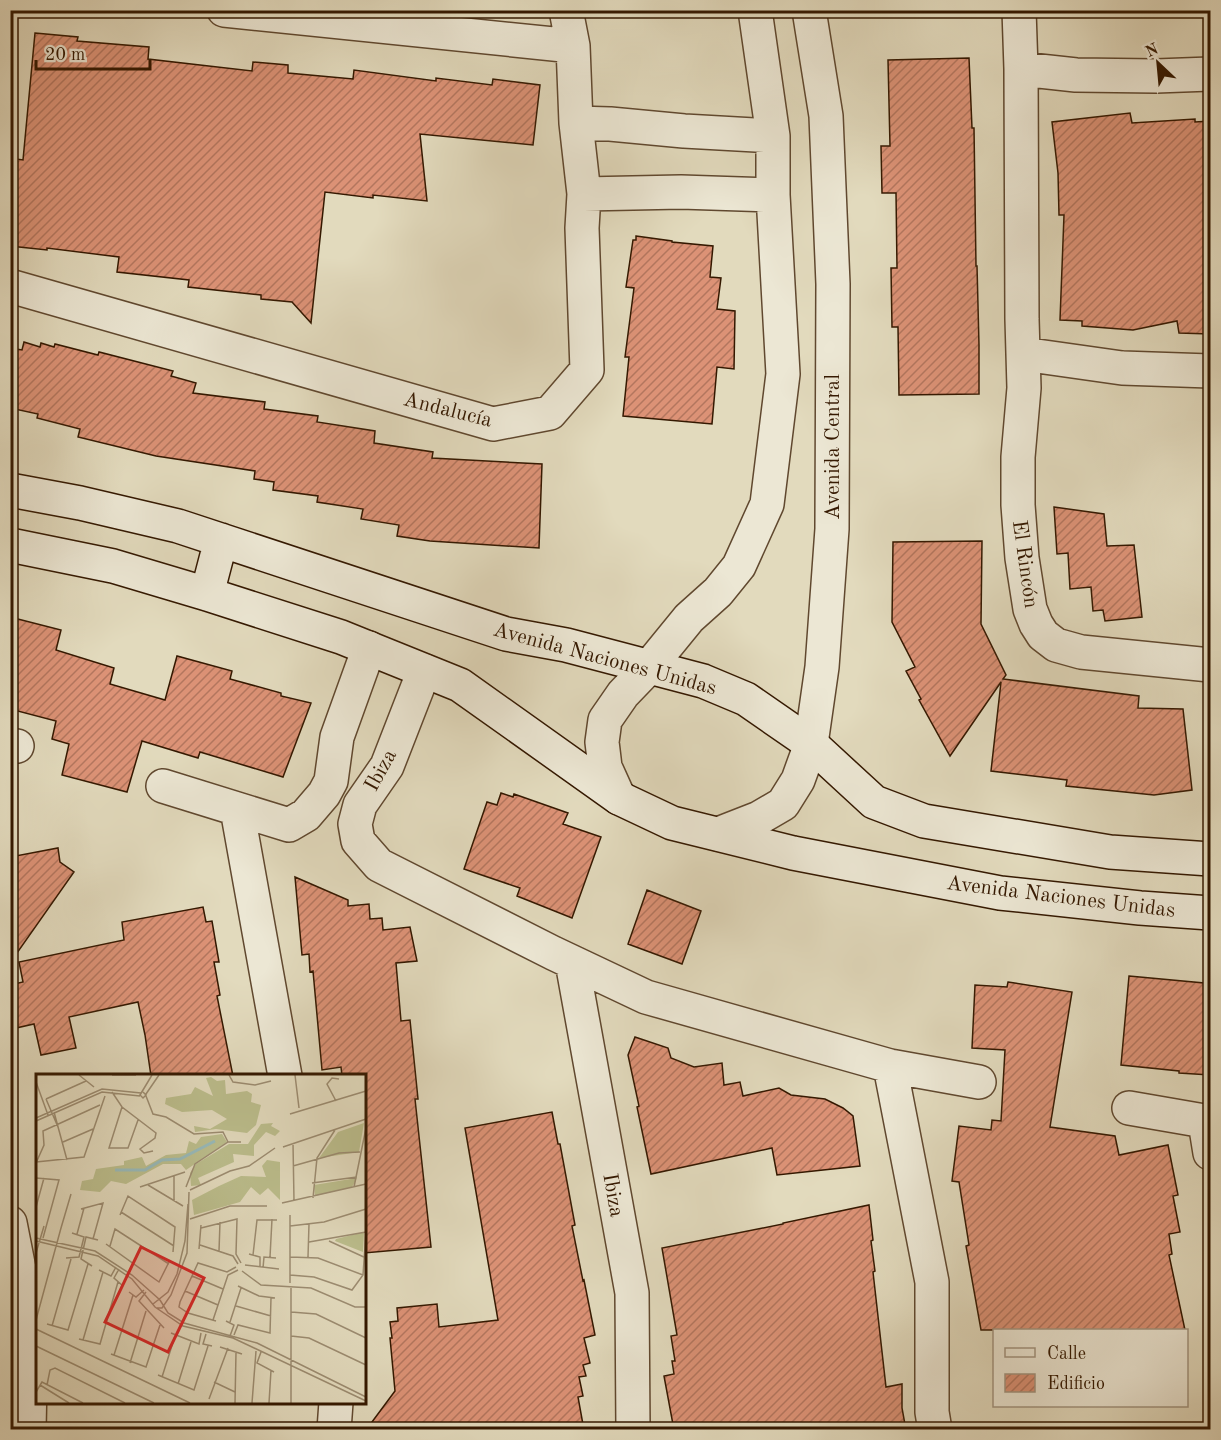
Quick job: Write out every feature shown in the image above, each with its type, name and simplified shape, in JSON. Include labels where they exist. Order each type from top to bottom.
[{"type":"street","points":[[224,10],[573,46]]},
{"type":"street","points":[[566,10],[573,46],[576,123],[772,136]]},
{"type":"street","points":[[619,798],[605,767],[602,742],[605,720],[623,694],[689,618],[718,592],[739,566],[767,504],[783,375],[772,136],[755,10]]},
{"type":"street","name":"Avenida Central","points":[[718,834],[759,818],[783,804],[798,780],[811,744],[822,667],[831,529],[833,284],[826,116],[809,10]]},
{"type":"street","name":"El Rincón","points":[[1019,10],[1024,388],[1018,457],[1018,505],[1022,558],[1030,609],[1043,635],[1056,645],[1081,652],[1210,665]]},
{"type":"street","points":[[1021,69],[1076,75],[1210,74]]},
{"type":"street","name":"Andalucía","points":[[10,286],[493,424],[550,413],[587,370],[582,228],[584,194],[576,123]]},
{"type":"street","points":[[584,194],[681,192],[773,195]]},
{"type":"street","points":[[1023,354],[1122,368],[1210,370]]},
{"type":"street","name":"Avenida Naciones Unidas","points":[[10,490],[80,503],[178,526],[506,634],[566,645],[703,681],[746,699],[811,744],[874,802],[924,821],[1110,852],[1210,859]]},
{"type":"street","points":[[207,594],[221,540]]},
{"type":"street","name":"Avenida Naciones Unidas","points":[[10,545],[113,566],[207,594],[341,637],[460,685],[619,798],[672,823],[793,853],[1000,893],[1140,909],[1210,913]]},
{"type":"street","name":"Ibiza","points":[[163,786],[290,825],[306,815],[324,794],[331,781],[339,729],[369,648]]},
{"type":"street","name":"Ibiza","points":[[424,671],[387,766],[360,805],[355,824],[358,841],[379,865],[646,997],[890,1066],[979,1082]]},
{"type":"street","points":[[237,809],[285,1074]]},
{"type":"street","name":"Ibiza","points":[[572,962],[632,1293],[633,1430]]},
{"type":"street","points":[[890,1066],[932,1282],[932,1412],[935,1430]]},
{"type":"street","points":[[1129,1108],[1209,1132]]},
{"type":"street","points":[[10,1223],[31,1329],[29,1430]]},
{"type":"street","points":[[334,1430],[336,1404]]},
{"type":"building","points":[[35,33],[78,37],[77,41],[149,47],[148,59],[252,71],[253,62],[288,65],[288,73],[353,79],[354,70],[436,81],[436,78],[492,85],[493,79],[540,85],[533,145],[420,134],[427,201],[325,192],[311,323],[292,302],[261,299],[261,295],[188,287],[189,280],[117,272],[119,257],[10,246],[10,158],[23,160]]},
{"type":"building","points":[[969,58],[972,128],[974,128],[979,394],[899,395],[898,327],[892,327],[891,268],[897,268],[896,193],[882,193],[881,146],[890,146],[888,60]]},
{"type":"building","points":[[1130,113],[1132,123],[1195,119],[1195,122],[1210,121],[1210,334],[1179,333],[1177,321],[1133,330],[1082,326],[1082,321],[1060,320],[1064,215],[1059,215],[1058,173],[1052,122]]},
{"type":"building","points":[[636,236],[713,246],[710,277],[721,278],[717,309],[735,311],[734,369],[717,367],[712,424],[623,416],[629,357],[625,357],[634,288],[626,287],[633,240],[636,240]]},
{"type":"building","points":[[24,342],[40,347],[41,343],[54,347],[55,344],[98,355],[99,352],[173,371],[171,376],[196,383],[193,393],[265,402],[264,409],[318,416],[317,422],[375,431],[374,443],[433,452],[432,458],[542,464],[539,548],[430,541],[397,536],[399,525],[361,519],[363,509],[317,502],[318,496],[273,490],[274,482],[254,479],[255,471],[156,456],[78,437],[80,429],[37,418],[38,414],[10,408],[10,348],[22,350]]},
{"type":"building","points":[[1054,507],[1104,514],[1107,546],[1134,545],[1142,617],[1105,621],[1103,610],[1093,611],[1091,587],[1070,589],[1068,553],[1057,554]]},
{"type":"building","points":[[982,541],[981,624],[1006,675],[1003,679],[1139,696],[1138,708],[1183,709],[1192,790],[1154,795],[1066,786],[1067,780],[991,771],[1001,682],[950,756],[906,671],[915,667],[892,622],[893,542]]},
{"type":"building","points":[[10,617],[61,630],[56,650],[114,668],[110,684],[165,700],[177,656],[232,671],[230,679],[281,693],[281,696],[311,703],[283,777],[200,752],[198,758],[142,741],[127,792],[62,775],[69,744],[52,739],[56,721],[10,709]]},
{"type":"building","points":[[501,793],[513,797],[514,794],[568,813],[563,824],[601,837],[572,918],[517,896],[520,888],[464,869],[487,802],[497,805]]},
{"type":"building","points":[[58,848],[60,862],[74,872],[10,963],[10,857]]},
{"type":"building","points":[[295,877],[348,900],[348,906],[369,904],[370,919],[382,918],[383,930],[410,927],[417,961],[396,963],[401,1021],[410,1020],[418,1099],[415,1099],[431,1247],[366,1253],[366,1074],[342,1074],[341,1067],[322,1070],[313,971],[310,972],[309,954],[302,955]]},
{"type":"building","points":[[647,890],[701,911],[682,964],[628,944]]},
{"type":"building","points":[[203,907],[206,922],[212,921],[219,962],[214,962],[220,995],[217,996],[233,1074],[151,1074],[138,1002],[69,1017],[76,1048],[41,1055],[34,1024],[16,1028],[10,1003],[10,985],[23,982],[19,962],[124,940],[122,922]]},
{"type":"building","points":[[1129,976],[1204,983],[1204,987],[1210,987],[1210,1075],[1121,1065]]},
{"type":"building","points":[[1008,982],[1072,992],[1050,1127],[1115,1136],[1119,1155],[1168,1145],[1178,1195],[1173,1196],[1180,1232],[1169,1234],[1172,1254],[1169,1255],[1185,1329],[981,1330],[966,1246],[969,1245],[959,1182],[952,1181],[959,1126],[991,1130],[992,1120],[1001,1121],[1005,1050],[972,1048],[975,985],[1007,987]]},
{"type":"building","points":[[635,1037],[668,1048],[671,1058],[694,1067],[722,1063],[724,1085],[740,1082],[743,1096],[779,1088],[791,1095],[825,1099],[843,1108],[853,1116],[860,1166],[777,1175],[772,1148],[651,1174],[628,1055]]},
{"type":"building","points":[[552,1112],[575,1225],[572,1226],[595,1335],[584,1338],[590,1363],[583,1365],[586,1376],[579,1377],[583,1396],[578,1397],[584,1430],[366,1430],[395,1391],[390,1322],[398,1321],[397,1308],[437,1304],[439,1327],[498,1320],[465,1128]]},
{"type":"building","points":[[869,1205],[875,1271],[873,1272],[886,1387],[902,1384],[902,1408],[906,1430],[674,1430],[664,1376],[674,1374],[672,1361],[675,1361],[671,1336],[677,1335],[662,1248]]}]
